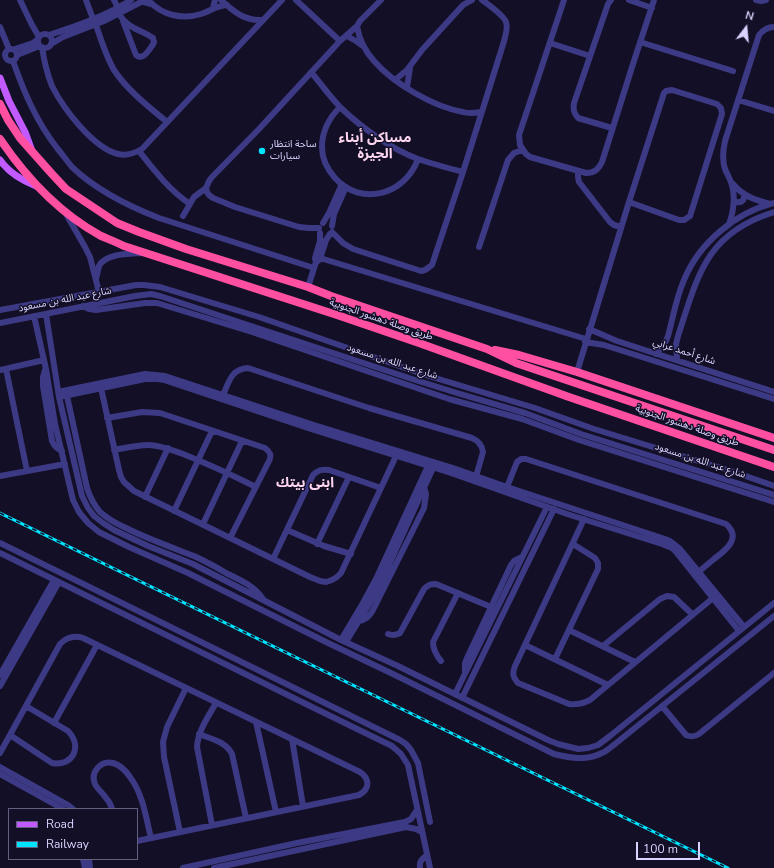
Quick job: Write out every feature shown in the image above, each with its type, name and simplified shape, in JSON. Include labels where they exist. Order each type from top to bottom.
[{"type":"highway","name":"طريق وصلة دهشور الجنوبية","points":[[0,104],[8,120],[20,138],[66,189],[117,223],[186,249],[308,287],[487,349],[516,363],[774,450]]},
{"type":"highway","points":[[0,139],[36,186]]},
{"type":"highway","name":"طريق وصلة دهشور الجنوبية","points":[[36,186],[63,210],[82,224],[102,236],[124,246],[337,315],[569,397],[774,467]]},
{"type":"highway","points":[[487,349],[520,355],[576,372],[774,438]]},
{"type":"main road","points":[[0,78],[9,101],[25,132],[32,153]]},
{"type":"main road","name":"طريق وصلة دهشور الجنوبية","points":[[0,160],[13,174],[36,186]]},
{"type":"street","points":[[20,0],[39,38],[38,44],[41,47],[47,74],[60,102],[76,122],[91,137],[111,151],[125,155],[139,151],[282,0]]},
{"type":"street","points":[[86,0],[108,59],[119,77],[167,122]]},
{"type":"street","points":[[114,0],[136,54],[139,57],[142,57],[153,44],[153,38],[129,26],[123,21]]},
{"type":"street","points":[[118,11],[131,0]]},
{"type":"street","points":[[213,8],[215,0]]},
{"type":"street","points":[[221,0],[246,19],[250,33]]},
{"type":"street","points":[[296,0],[340,41]]},
{"type":"street","points":[[184,216],[194,198],[206,188],[212,177],[248,141],[340,41],[357,26],[381,0]]},
{"type":"street","points":[[395,80],[410,67],[422,50],[464,3],[472,0]]},
{"type":"street","points":[[206,188],[209,195],[227,204],[299,227],[321,228],[327,222],[331,231],[343,244],[359,251],[421,271],[429,268],[433,261],[463,172],[507,27],[504,18],[482,0]]},
{"type":"street","points":[[564,0],[519,135],[520,145],[522,150],[530,157],[586,173],[594,172],[602,162],[654,0]]},
{"type":"street","points":[[611,0],[608,4],[574,103],[574,109],[578,118],[612,128]]},
{"type":"street","points":[[629,0],[652,8]]},
{"type":"street","points":[[756,0],[766,0]]},
{"type":"street","points":[[13,61],[8,60],[5,56],[6,51],[41,47],[46,48],[63,36],[141,2],[150,2],[165,13],[182,17],[194,16],[217,6],[227,5]]},
{"type":"street","points":[[246,19],[262,20]]},
{"type":"street","points":[[14,51],[33,43],[43,34],[49,35],[94,22]]},
{"type":"street","points":[[357,26],[359,37],[364,47],[378,66],[395,80],[433,102],[464,113],[478,123]]},
{"type":"street","points":[[0,27],[14,51],[16,59],[13,61],[25,94],[47,134],[72,166],[96,185],[123,202],[159,218],[586,341],[711,375],[774,399]]},
{"type":"street","points":[[772,204],[744,195],[732,183],[725,169],[724,146],[759,35],[764,29],[774,27]]},
{"type":"street","points":[[49,35],[52,40],[51,44]]},
{"type":"street","points":[[347,36],[364,47]]},
{"type":"street","points":[[640,42],[733,71]]},
{"type":"street","points":[[550,43],[590,56]]},
{"type":"street","points":[[407,88],[410,67]]},
{"type":"street","points":[[311,72],[340,107],[356,121],[391,146],[418,159],[463,172]]},
{"type":"street","points":[[576,372],[621,227],[629,202],[664,93],[672,90],[712,102],[719,106],[722,114],[690,216],[684,220],[679,220],[629,202]]},
{"type":"street","points":[[738,100],[774,111]]},
{"type":"street","points":[[340,107],[328,121],[323,134],[322,142],[326,166],[333,176],[344,186],[366,194],[392,190],[409,175],[418,159]]},
{"type":"street","points":[[464,113],[481,112]]},
{"type":"street","points":[[479,247],[508,160],[514,153],[522,150]]},
{"type":"street","points":[[139,151],[168,186],[190,204]]},
{"type":"street","points":[[578,171],[579,182],[610,222],[621,227]]},
{"type":"street","points":[[730,224],[734,209],[732,183]]},
{"type":"street","points":[[317,263],[314,258],[320,241],[321,228],[344,186]]},
{"type":"street","points":[[308,287],[326,240],[331,231],[334,214],[344,186]]},
{"type":"street","points":[[734,201],[742,202],[744,195]]},
{"type":"street","points":[[656,354],[668,336],[681,288],[690,268],[708,243],[730,224],[745,215],[772,204]]},
{"type":"street","points":[[63,210],[90,256],[99,292]]},
{"type":"street","points":[[677,360],[676,344],[678,336],[695,284],[706,262],[720,243],[733,231],[748,222],[774,212]]},
{"type":"street","points":[[321,228],[322,234],[326,236],[331,231]]},
{"type":"street","points":[[96,280],[99,267],[109,258],[146,253]]},
{"type":"street","name":"شارع عبد الله بن مسعود","points":[[0,310],[136,285],[152,285],[162,287],[259,317],[428,376],[535,408],[594,429],[731,471],[774,486]]},
{"type":"street","name":"شارع عبد الله بن مسعود","points":[[0,323],[135,296],[151,294],[166,297],[216,314],[241,325],[381,372],[427,384],[524,416],[580,437],[675,467],[728,480],[774,495]]},
{"type":"street","points":[[83,306],[96,310],[151,303],[241,325]]},
{"type":"street","points":[[216,314],[219,305]]},
{"type":"street","points":[[46,314],[59,395],[82,496],[88,508],[103,524],[148,546],[193,564],[317,628],[558,744],[578,749],[598,745],[774,603]]},
{"type":"street","points":[[34,316],[73,500],[79,512],[88,523],[99,532],[129,548],[188,573],[554,754],[578,758],[590,757],[602,753],[774,616]]},
{"type":"street","name":"شارع أحمد عرابي","points":[[589,330],[611,339],[677,360],[711,375],[774,392]]},
{"type":"street","points":[[40,345],[51,343]]},
{"type":"street","points":[[28,471],[3,369],[44,360]]},
{"type":"street","points":[[222,395],[236,371],[248,368],[389,414],[472,438],[479,442],[482,449],[482,456],[475,479]]},
{"type":"street","points":[[46,369],[43,377],[43,386],[52,441],[57,449],[62,451]]},
{"type":"street","points":[[381,372],[424,391],[449,399],[524,416]]},
{"type":"street","points":[[59,395],[67,396],[101,388],[145,374],[165,376],[198,390],[396,456],[406,457],[430,467],[507,487],[571,512],[670,541],[679,548],[713,598],[742,629]]},
{"type":"street","points":[[59,395],[133,379]]},
{"type":"street","points":[[424,391],[427,384]]},
{"type":"street","points":[[101,388],[121,477],[124,482],[134,491],[320,581],[326,582],[332,580],[341,573],[396,456]]},
{"type":"street","points":[[198,390],[222,395],[262,411],[406,457],[453,468],[475,479],[547,507],[571,512],[584,519],[668,546],[676,552],[697,574],[742,629]]},
{"type":"street","points":[[67,396],[90,497],[95,506],[117,524],[196,557],[252,587],[264,600]]},
{"type":"street","points":[[107,418],[142,412],[160,413],[268,450],[271,458],[230,538]]},
{"type":"street","points":[[174,511],[212,431]]},
{"type":"street","points":[[60,443],[69,441]]},
{"type":"street","points":[[202,524],[242,441]]},
{"type":"street","points":[[114,450],[148,445],[168,448],[256,487]]},
{"type":"street","points":[[145,497],[168,448]]},
{"type":"street","points":[[507,487],[517,462],[521,459],[526,459],[726,524],[731,528],[733,534],[733,540],[730,546],[697,574]]},
{"type":"street","points":[[0,476],[65,464]]},
{"type":"street","points":[[344,641],[359,621],[381,582],[424,487],[430,467]]},
{"type":"street","points":[[344,641],[376,579],[430,467]]},
{"type":"street","points":[[675,467],[774,502]]},
{"type":"street","points":[[273,559],[313,475],[318,471],[323,469],[329,470],[381,488]]},
{"type":"street","points":[[728,480],[731,471]]},
{"type":"street","points":[[77,475],[84,473]]},
{"type":"street","points":[[317,544],[349,477]]},
{"type":"street","points":[[455,694],[547,507]]},
{"type":"street","points":[[462,698],[554,509]]},
{"type":"street","points":[[584,519],[513,672],[514,678],[518,683],[569,704],[576,705],[590,700],[713,598]]},
{"type":"street","points":[[114,530],[117,524]]},
{"type":"street","points":[[287,530],[317,544],[351,554]]},
{"type":"street","points":[[148,546],[151,539]]},
{"type":"street","points":[[0,543],[393,736],[406,744],[415,756],[418,763],[430,822]]},
{"type":"street","points":[[555,660],[598,569],[597,560],[595,558],[572,544]]},
{"type":"street","points":[[0,554],[386,743],[397,750],[402,754],[408,765],[430,868]]},
{"type":"street","points":[[193,564],[196,557]]},
{"type":"street","points":[[465,673],[465,663],[511,565],[522,557]]},
{"type":"street","points":[[0,686],[56,581]]},
{"type":"street","points":[[388,634],[392,636],[400,633],[424,589],[431,584],[436,584],[491,607]]},
{"type":"street","points":[[441,661],[435,653],[433,642],[458,593]]},
{"type":"street","points":[[0,675],[48,596]]},
{"type":"street","points":[[602,646],[660,599],[666,596],[674,597],[692,615]]},
{"type":"street","points":[[143,624],[147,616]]},
{"type":"street","points":[[313,636],[317,628]]},
{"type":"street","points":[[569,630],[635,662]]},
{"type":"street","points":[[0,753],[63,641],[76,636],[83,638],[360,772],[367,780],[365,791],[359,795],[138,841]]},
{"type":"street","points":[[525,644],[608,685]]},
{"type":"street","points":[[54,723],[97,645]]},
{"type":"street","points":[[215,659],[219,651]]},
{"type":"street","points":[[393,674],[398,666]]},
{"type":"street","points":[[692,669],[698,677]]},
{"type":"street","points":[[662,706],[686,735],[695,736],[774,673]]},
{"type":"street","points":[[274,689],[279,681]]},
{"type":"street","points":[[180,832],[163,742],[167,727],[186,688]]},
{"type":"street","points":[[315,709],[319,700]]},
{"type":"street","points":[[212,825],[197,752],[197,742],[199,734],[216,703]]},
{"type":"street","points":[[10,735],[52,762],[66,762],[73,755],[76,745],[75,739],[72,735],[68,731],[26,706]]},
{"type":"street","points":[[256,722],[276,812]]},
{"type":"street","points":[[510,732],[514,724]]},
{"type":"street","points":[[199,734],[220,742],[230,750],[246,818]]},
{"type":"street","points":[[292,739],[304,806]]},
{"type":"street","points":[[111,808],[106,798],[94,783],[94,773],[98,767],[109,763],[120,767],[134,783],[140,796],[151,838]]},
{"type":"street","points":[[0,767],[58,803],[62,808]]},
{"type":"street","points":[[0,774],[70,808]]},
{"type":"street","points":[[414,798],[424,796]]},
{"type":"street","points":[[406,825],[417,810]]},
{"type":"street","points":[[183,868],[202,866],[406,825],[422,832]]},
{"type":"street","points":[[214,868],[292,847]]},
{"type":"street","points":[[420,868],[420,861],[427,855]]},
{"type":"railway","points":[[0,513],[728,868]]},
{"type":"place","name":"ساحة انتظار سيارات","points":[[262,151]]},
{"type":"district","name":"مساكن أبناء الجيزة","points":[[375,148]]},
{"type":"district","name":"ابنى بيتك","points":[[305,484]]}]
